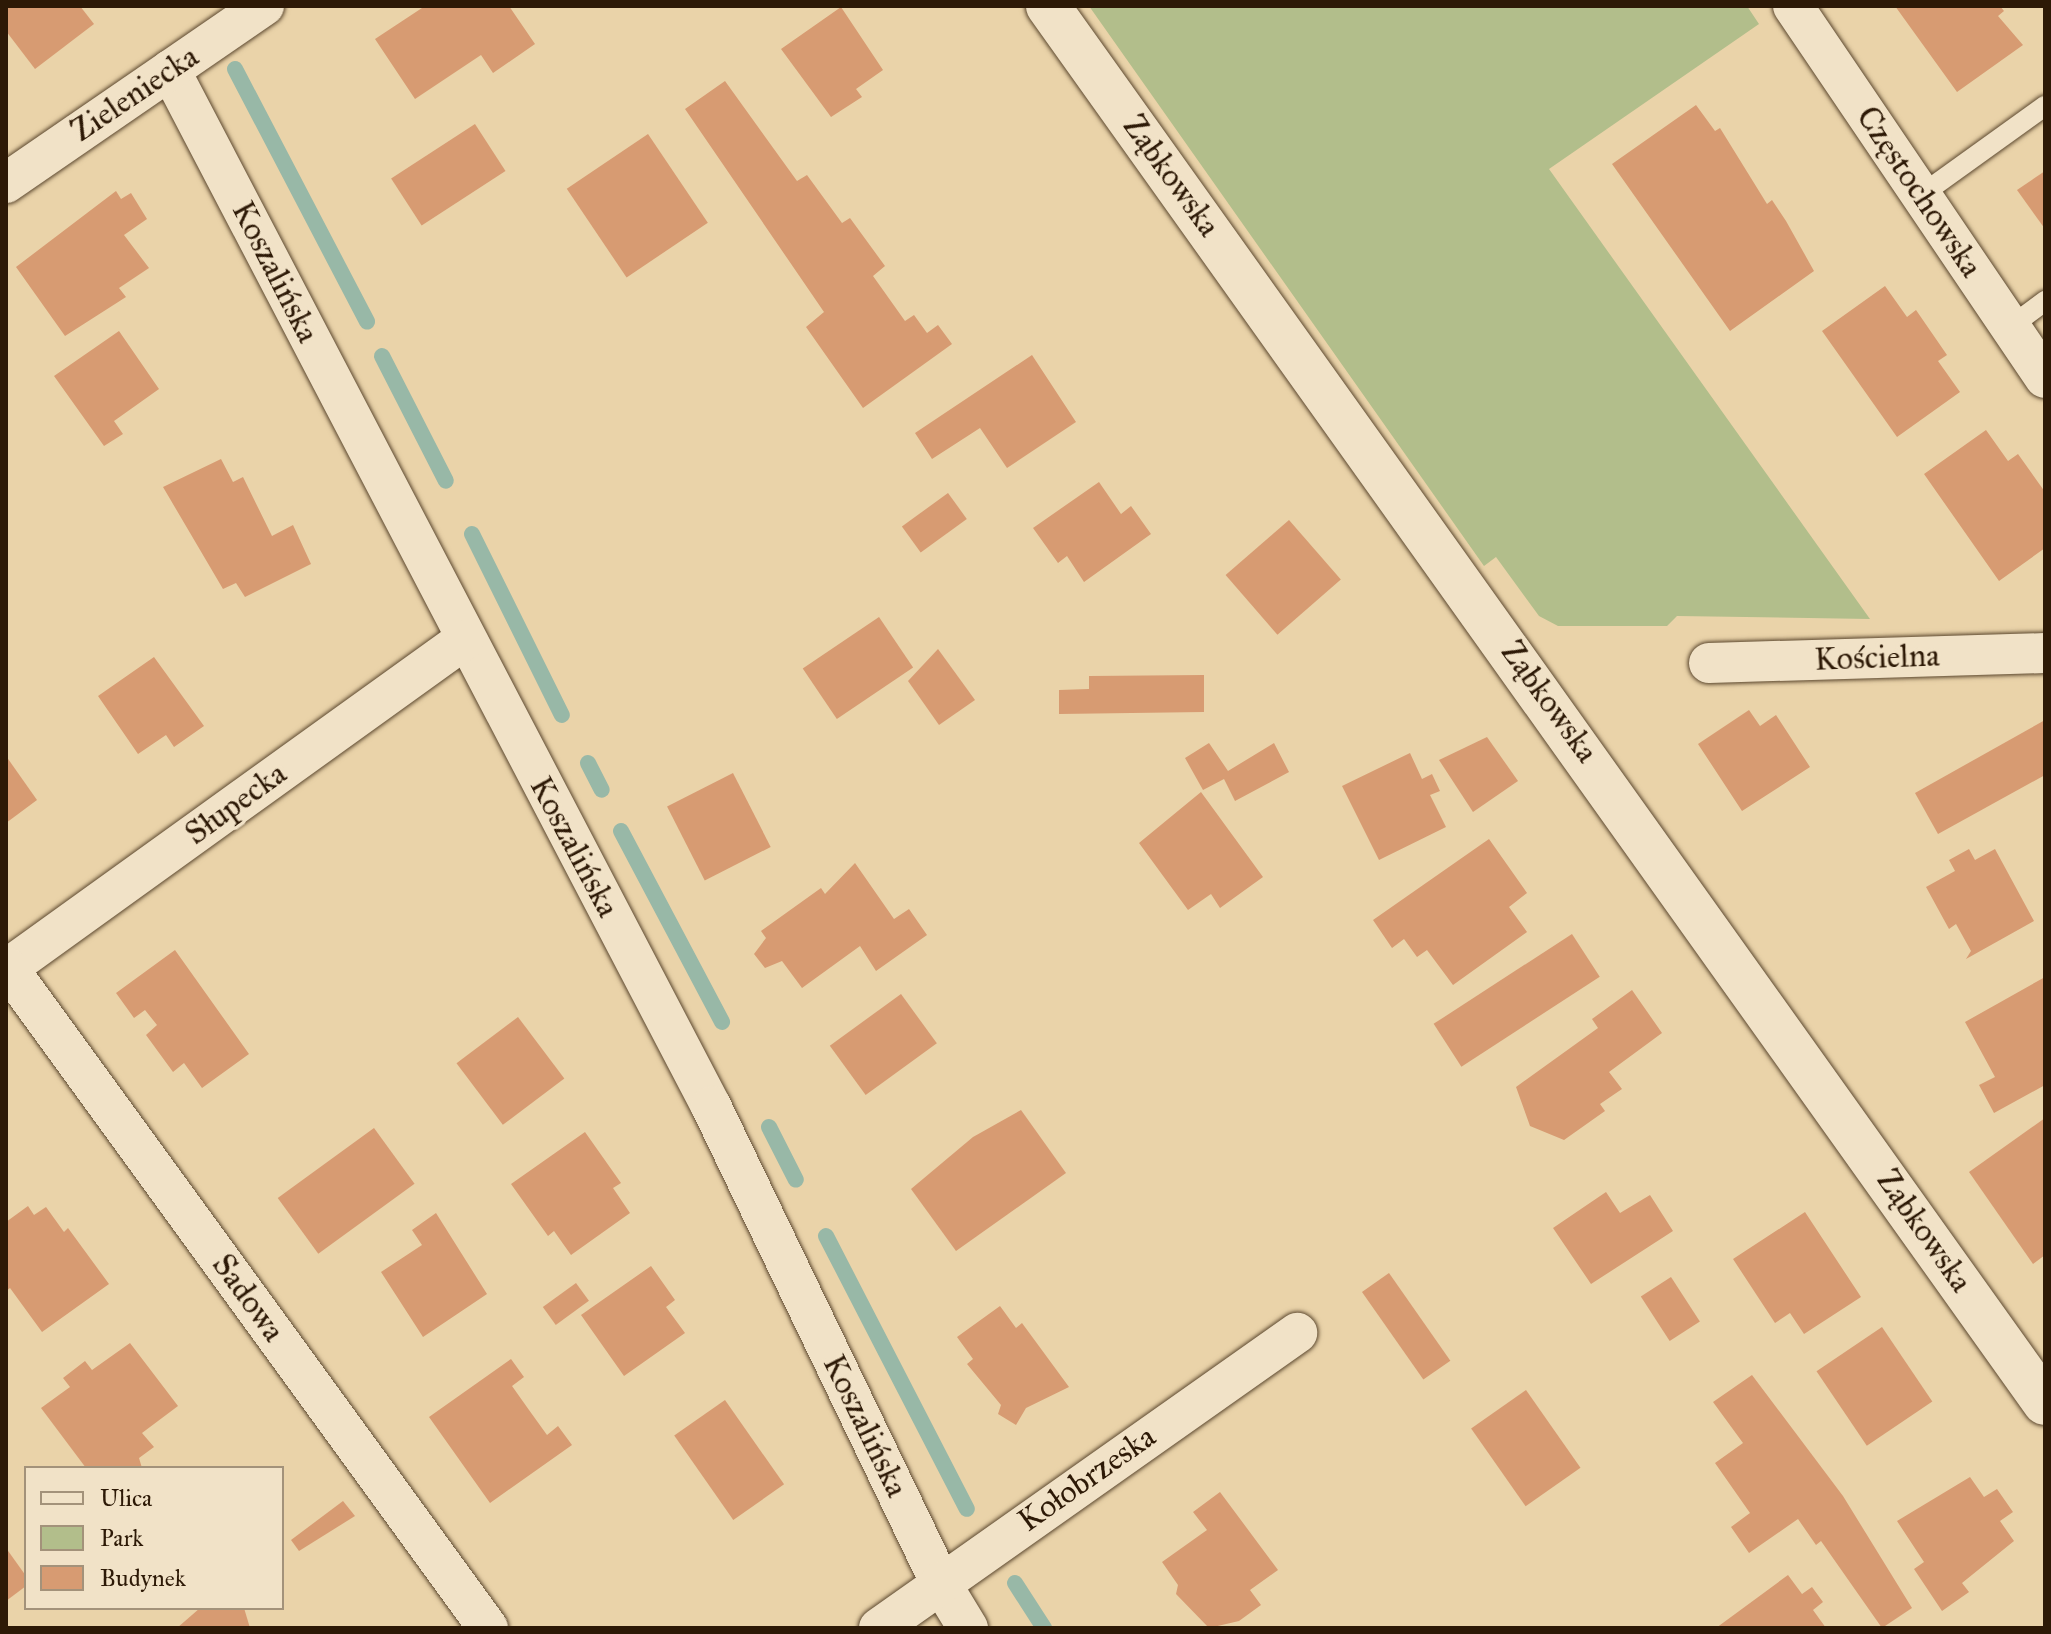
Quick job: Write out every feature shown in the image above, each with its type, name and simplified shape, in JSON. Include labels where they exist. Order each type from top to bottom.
[{"type":"street","name":"Zieleniecka","points":[[6,183],[264,6]]},
{"type":"street","name":"Ząbkowska","points":[[1048,6],[2045,1403]]},
{"type":"street","name":"Częstochowska","points":[[1793,6],[2045,378]]},
{"type":"street","name":"Koszalińska","points":[[170,70],[464,640],[711,1106],[940,1582],[968,1628]]},
{"type":"street","name":"Słupecka","points":[[8,968],[464,640]]},
{"type":"street","name":"Kościelna","points":[[1709,663],[2045,653]]},
{"type":"street","name":"Sadowa","points":[[8,968],[488,1628]]},
{"type":"street","name":"Kołobrzeska","points":[[879,1628],[940,1582],[1297,1333]]},
{"type":"lane","points":[[1921,195],[2045,106]]},
{"type":"lane","points":[[2010,327],[2045,301]]},
{"type":"green space","points":[[1089,6],[1747,6],[1759,24],[1549,169],[1870,619],[1677,616],[1667,626],[1558,626],[1539,616],[1496,557],[1484,566]]},
{"type":"building","points":[[6,6],[80,6],[94,24],[35,69],[6,31]]},
{"type":"building","points":[[425,6],[509,6],[535,44],[493,73],[481,55],[415,99],[375,39]]},
{"type":"building","points":[[1895,6],[2000,6],[2004,11],[1998,16],[2023,45],[1957,92]]},
{"type":"building","points":[[841,7],[883,70],[856,89],[862,97],[831,117],[781,49]]},
{"type":"building","points":[[725,81],[797,181],[807,175],[842,223],[850,218],[885,266],[873,276],[905,321],[914,315],[927,333],[938,325],[952,344],[863,408],[806,327],[824,312],[685,109]]},
{"type":"building","points":[[1696,105],[1715,131],[1720,128],[1767,204],[1772,200],[1814,271],[1730,331],[1612,164]]},
{"type":"building","points":[[475,124],[505,171],[422,225],[391,178]]},
{"type":"building","points":[[648,134],[708,223],[627,278],[567,189]]},
{"type":"building","points":[[2045,171],[2045,229],[2017,190]]},
{"type":"building","points":[[116,191],[121,199],[131,193],[147,219],[124,235],[149,268],[119,288],[126,297],[65,336],[16,267]]},
{"type":"building","points":[[1885,286],[1907,317],[1916,310],[1947,355],[1938,361],[1960,392],[1897,437],[1822,331]]},
{"type":"building","points":[[119,331],[159,389],[114,421],[123,434],[104,446],[54,376]]},
{"type":"building","points":[[1032,355],[1076,422],[1007,468],[980,428],[932,459],[915,433]]},
{"type":"building","points":[[1986,430],[2008,461],[2018,454],[2045,492],[2045,548],[1999,581],[1924,474]]},
{"type":"building","points":[[221,459],[233,482],[243,477],[272,536],[293,525],[311,564],[245,597],[236,583],[223,589],[163,487]]},
{"type":"building","points":[[1099,482],[1121,514],[1131,506],[1151,534],[1084,582],[1067,556],[1058,563],[1033,528]]},
{"type":"building","points":[[948,493],[967,519],[921,552],[902,527]]},
{"type":"building","points":[[1289,520],[1341,580],[1277,635],[1226,575]]},
{"type":"building","points":[[879,617],[913,668],[837,719],[803,668]]},
{"type":"building","points":[[938,649],[975,700],[939,725],[908,681]]},
{"type":"building","points":[[154,657],[204,726],[174,747],[166,735],[138,754],[98,696]]},
{"type":"building","points":[[1204,675],[1204,712],[1059,714],[1059,690],[1089,689],[1089,676]]},
{"type":"building","points":[[1749,710],[1760,726],[1776,715],[1810,767],[1742,811],[1698,744]]},
{"type":"building","points":[[2045,720],[2045,775],[1938,834],[1915,793]]},
{"type":"building","points":[[1487,737],[1518,781],[1473,812],[1439,760]]},
{"type":"building","points":[[1209,743],[1228,771],[1274,743],[1289,772],[1235,801],[1224,779],[1203,790],[1185,758]]},
{"type":"building","points":[[1410,753],[1422,779],[1432,774],[1440,791],[1430,795],[1446,827],[1379,860],[1342,786]]},
{"type":"building","points":[[6,756],[37,800],[6,823]]},
{"type":"building","points":[[733,773],[771,847],[705,881],[667,807]]},
{"type":"building","points":[[1201,792],[1263,877],[1220,908],[1211,894],[1188,910],[1139,843]]},
{"type":"building","points":[[1489,839],[1527,893],[1509,907],[1527,932],[1453,985],[1427,950],[1417,957],[1404,939],[1392,948],[1373,920]]},
{"type":"building","points":[[1969,849],[1975,860],[1995,849],[2034,921],[1966,959],[1971,951],[1956,924],[1949,929],[1926,887],[1955,871],[1949,860]]},
{"type":"building","points":[[855,863],[894,919],[909,909],[927,935],[876,971],[860,946],[802,988],[782,961],[765,968],[754,954],[766,938],[761,931],[821,888],[825,894]]},
{"type":"building","points":[[1572,934],[1600,977],[1461,1067],[1434,1024]]},
{"type":"building","points":[[175,950],[249,1054],[202,1088],[184,1063],[173,1072],[146,1035],[157,1025],[145,1010],[134,1018],[116,993]]},
{"type":"building","points":[[2045,977],[2045,1085],[1994,1113],[1979,1085],[1995,1077],[1965,1022]]},
{"type":"building","points":[[1632,990],[1662,1033],[1609,1072],[1622,1089],[1600,1104],[1605,1111],[1564,1140],[1530,1126],[1516,1087],[1598,1028],[1592,1019]]},
{"type":"building","points":[[901,994],[937,1043],[866,1095],[830,1046]]},
{"type":"building","points":[[518,1017],[564,1078],[503,1125],[457,1063]]},
{"type":"building","points":[[1021,1110],[1066,1173],[956,1251],[911,1189],[973,1137]]},
{"type":"building","points":[[2045,1118],[2045,1255],[2033,1264],[1969,1172]]},
{"type":"building","points":[[374,1128],[415,1184],[318,1254],[278,1198]]},
{"type":"building","points":[[585,1132],[621,1183],[613,1188],[630,1213],[571,1255],[554,1231],[548,1236],[511,1184]]},
{"type":"building","points":[[1606,1192],[1620,1213],[1650,1195],[1673,1231],[1591,1284],[1553,1228]]},
{"type":"building","points":[[28,1206],[34,1215],[46,1207],[64,1232],[68,1228],[109,1284],[42,1332],[10,1288],[6,1291],[6,1222]]},
{"type":"building","points":[[1805,1212],[1861,1297],[1804,1334],[1790,1313],[1775,1323],[1733,1259]]},
{"type":"building","points":[[436,1213],[487,1294],[423,1337],[381,1272],[422,1245],[412,1230]]},
{"type":"building","points":[[651,1266],[675,1300],[666,1307],[685,1333],[624,1376],[581,1315]]},
{"type":"building","points":[[1389,1273],[1450,1361],[1423,1380],[1362,1292]]},
{"type":"building","points":[[1671,1277],[1700,1321],[1670,1341],[1641,1297]]},
{"type":"building","points":[[576,1283],[589,1301],[556,1325],[543,1307]]},
{"type":"building","points":[[1000,1306],[1016,1328],[1022,1323],[1069,1387],[1026,1408],[1016,1425],[998,1414],[1001,1405],[967,1364],[973,1359],[957,1337]]},
{"type":"building","points":[[1882,1327],[1932,1402],[1867,1446],[1817,1371]]},
{"type":"building","points":[[130,1343],[178,1406],[142,1433],[154,1447],[139,1458],[141,1466],[84,1466],[41,1408],[70,1387],[63,1378],[85,1361],[92,1370]]},
{"type":"building","points":[[511,1359],[524,1377],[512,1386],[529,1410],[547,1435],[558,1426],[572,1445],[490,1503],[429,1417]]},
{"type":"building","points":[[1752,1375],[1843,1496],[1912,1608],[1882,1628],[1821,1541],[1816,1545],[1798,1519],[1749,1553],[1731,1527],[1750,1513],[1715,1463],[1743,1443],[1713,1402]]},
{"type":"building","points":[[1526,1390],[1580,1468],[1526,1506],[1471,1428]]},
{"type":"building","points":[[725,1400],[784,1484],[733,1520],[674,1436]]},
{"type":"building","points":[[1970,1477],[1984,1497],[1997,1489],[2013,1512],[2000,1521],[2014,1541],[1962,1583],[1969,1592],[1942,1611],[1914,1569],[1924,1562],[1897,1521]]},
{"type":"building","points":[[1220,1492],[1278,1570],[1250,1590],[1261,1605],[1239,1621],[1209,1628],[1176,1594],[1178,1585],[1162,1562],[1207,1530],[1193,1512]]},
{"type":"building","points":[[343,1501],[355,1516],[299,1551],[291,1540]]},
{"type":"building","points":[[6,1548],[24,1573],[24,1588],[6,1601]]},
{"type":"building","points":[[1788,1575],[1802,1594],[1812,1587],[1823,1602],[1813,1610],[1826,1628],[1716,1628]]},
{"type":"building","points":[[198,1610],[245,1610],[250,1628],[177,1628]]},
{"type":"waterway","points":[[235,69],[367,322]]},
{"type":"waterway","points":[[382,356],[446,481]]},
{"type":"waterway","points":[[472,534],[562,715]]},
{"type":"waterway","points":[[588,763],[602,790]]},
{"type":"waterway","points":[[621,831],[722,1022]]},
{"type":"waterway","points":[[769,1127],[796,1180]]},
{"type":"waterway","points":[[826,1236],[967,1509]]},
{"type":"waterway","points":[[1015,1583],[1044,1628]]}]
